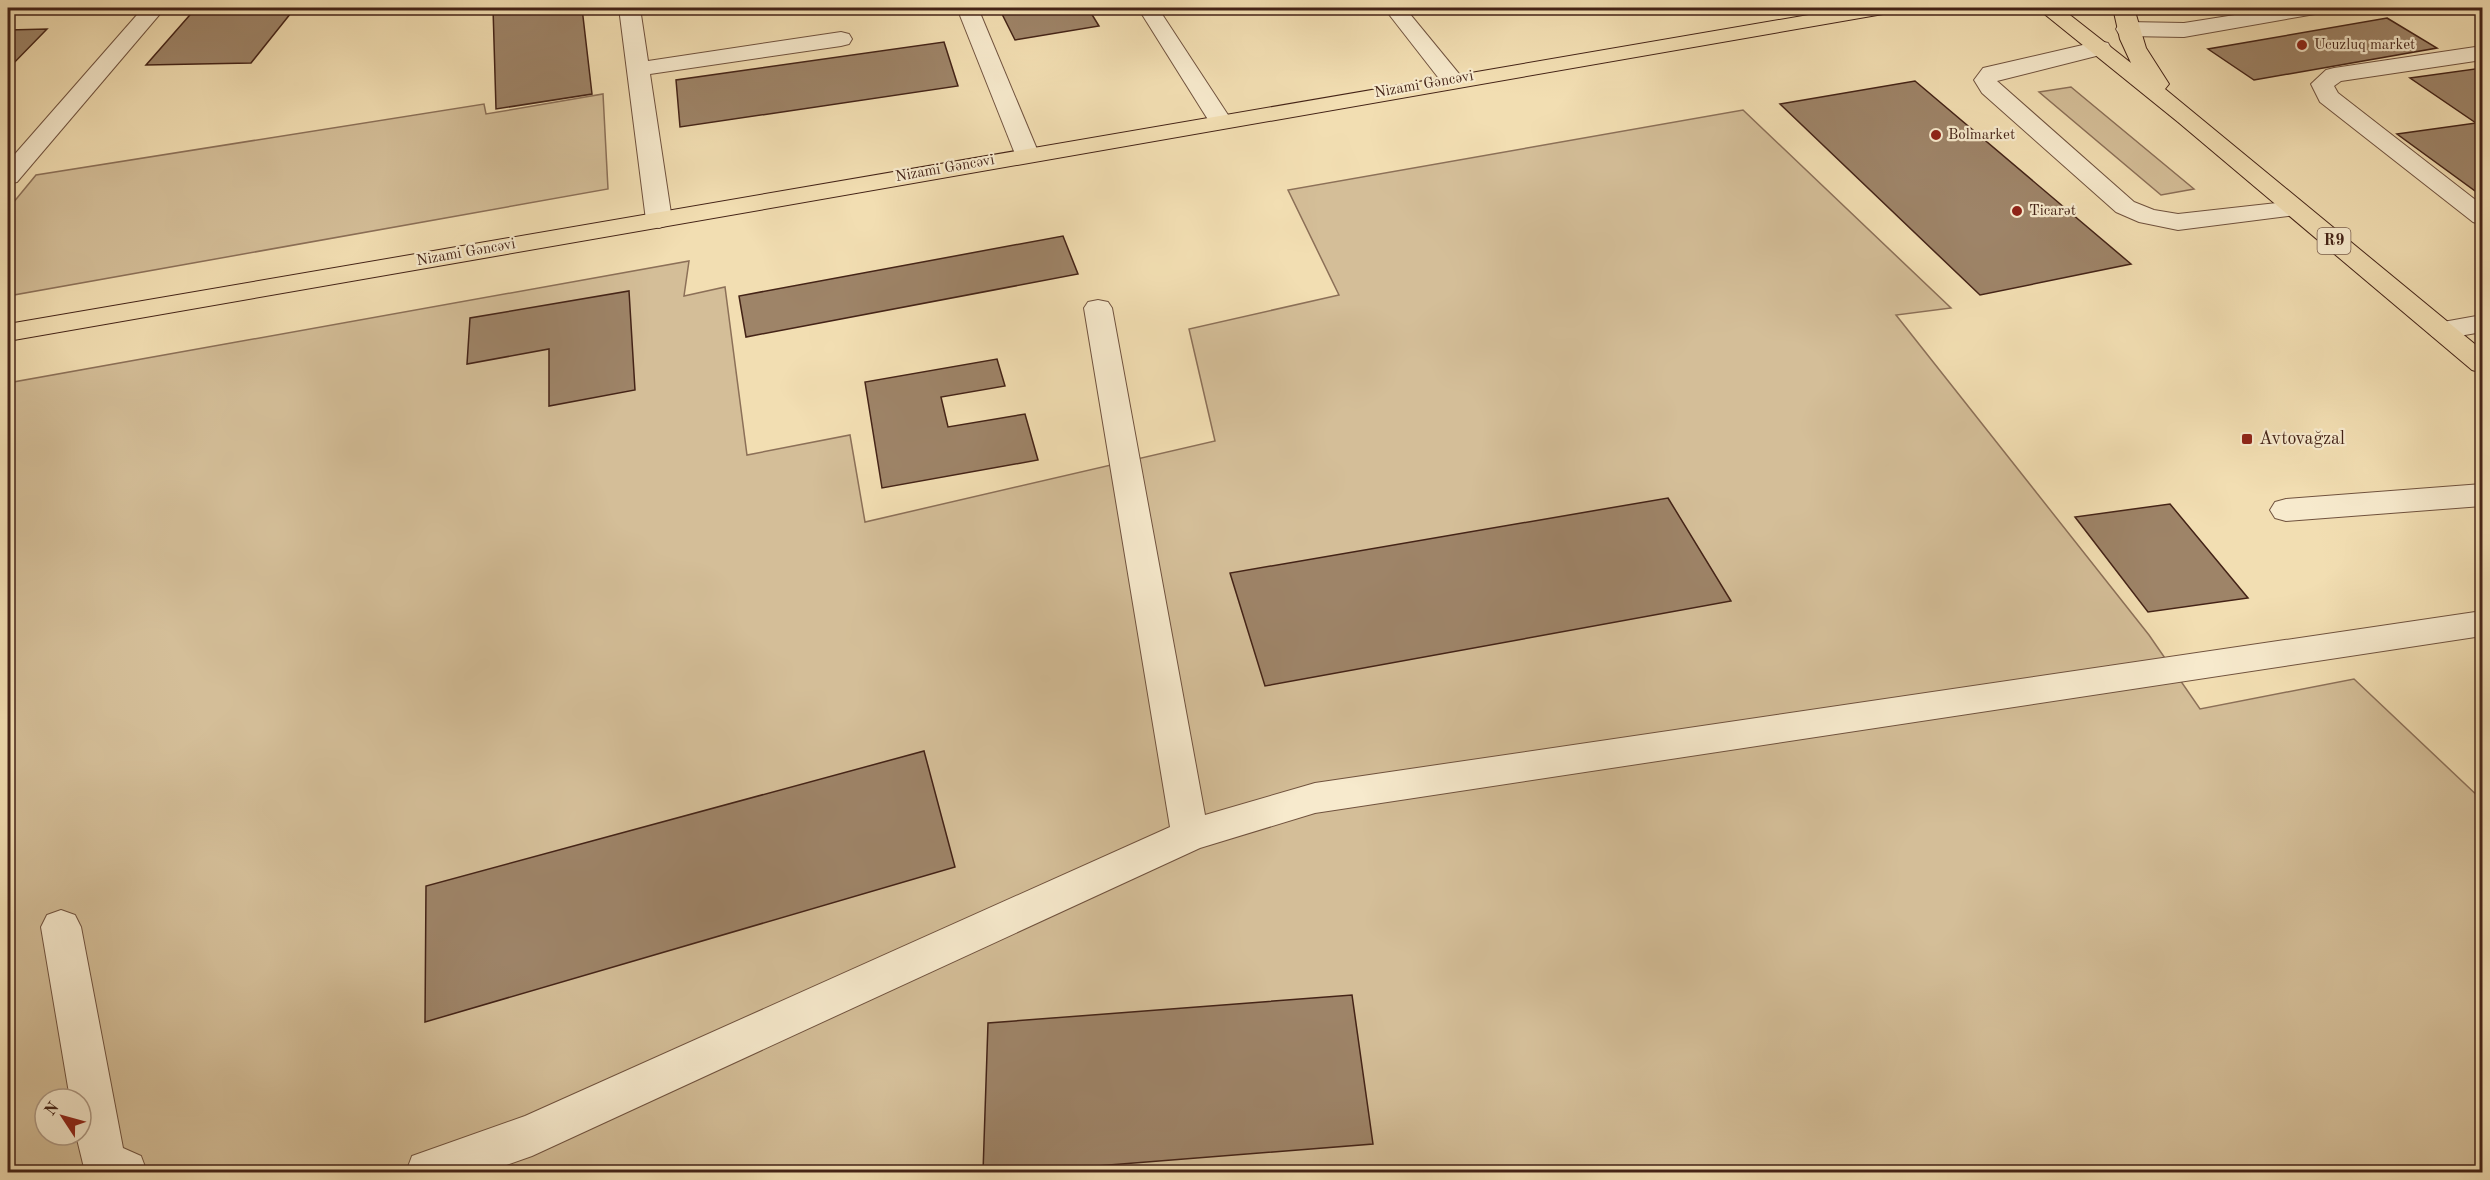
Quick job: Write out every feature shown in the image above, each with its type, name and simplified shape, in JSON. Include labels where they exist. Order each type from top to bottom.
[{"type":"main road","name":"Nizami Gəncəvi","points":[[8,333],[1452,80],[1883,8]]},
{"type":"main road","points":[[2048,8],[2186,117]]},
{"type":"main road","points":[[2126,18],[2144,68],[2186,117]]},
{"type":"main road","name":"R9","points":[[2186,117],[2482,364]]},
{"type":"street","points":[[8,177],[154,8]]},
{"type":"street","points":[[629,8],[659,220]]},
{"type":"street","points":[[967,8],[1027,154]]},
{"type":"street","points":[[1148,8],[1220,121]]},
{"type":"street","points":[[1394,8],[1452,80]]},
{"type":"street","points":[[2126,18],[2184,30],[2316,8]]},
{"type":"street","points":[[639,69],[841,39]]},
{"type":"street","points":[[2100,48],[1991,73],[1985,80],[1990,88],[2125,207],[2140,214],[2178,222],[2294,209]]},
{"type":"street","points":[[2482,53],[2334,75],[2322,84],[2328,98],[2482,217]]},
{"type":"street","points":[[8,139],[42,139]]},
{"type":"street","points":[[1098,309],[1190,835]]},
{"type":"street","points":[[2442,330],[2482,324]]},
{"type":"street","points":[[2286,510],[2482,495]]},
{"type":"street","points":[[428,1173],[532,1135],[1190,835],[1315,798],[2482,624]]},
{"type":"street","points":[[61,927],[103,1162],[125,1173]]},
{"type":"shaded area","points":[[2071,87],[2194,189],[2161,195],[2039,92]]},
{"type":"shaded area","points":[[603,94],[608,189],[8,296],[8,209],[36,175],[484,104],[486,114]]},
{"type":"shaded area","points":[[1743,110],[1951,308],[1896,315],[2149,635],[2200,709],[2354,679],[2482,800],[2482,1073],[2480,1075],[2482,1172],[8,1172],[8,383],[689,261],[684,296],[725,287],[747,455],[850,435],[865,522],[1215,441],[1189,329],[1339,295],[1288,190]]},
{"type":"building","points":[[196,8],[295,8],[251,63],[146,65]]},
{"type":"building","points":[[493,8],[582,8],[592,94],[496,109]]},
{"type":"building","points":[[999,8],[1088,8],[1099,26],[1015,40]]},
{"type":"building","points":[[2387,18],[2437,48],[2254,80],[2208,49]]},
{"type":"building","points":[[47,29],[8,69],[8,30]]},
{"type":"building","points":[[944,42],[958,86],[680,127],[676,80]]},
{"type":"building","points":[[2482,68],[2482,122],[2476,123],[2410,78]]},
{"type":"building","points":[[1915,81],[2131,264],[1980,295],[1780,104]]},
{"type":"building","points":[[2476,123],[2482,128],[2482,196],[2397,134]]},
{"type":"building","points":[[1063,236],[1078,274],[746,337],[739,296]]},
{"type":"building","points":[[629,291],[635,390],[549,406],[549,349],[467,364],[470,318]]},
{"type":"building","points":[[997,359],[1005,386],[941,397],[948,427],[1025,414],[1038,460],[882,488],[865,382]]},
{"type":"building","points":[[1668,498],[1731,601],[1265,686],[1230,573]]},
{"type":"building","points":[[2170,504],[2248,598],[2148,612],[2075,517]]},
{"type":"building","points":[[924,751],[955,867],[425,1022],[426,886]]},
{"type":"building","points":[[1352,995],[1373,1144],[1021,1172],[983,1172],[988,1023]]},
{"type":"place","name":"Ucuzluq market","points":[[2302,45]]},
{"type":"place","name":"Bolmarket","points":[[1936,135]]},
{"type":"place","name":"Ticarət","points":[[2017,211]]},
{"type":"place","name":"Avtovağzal","points":[[2247,439]]}]
